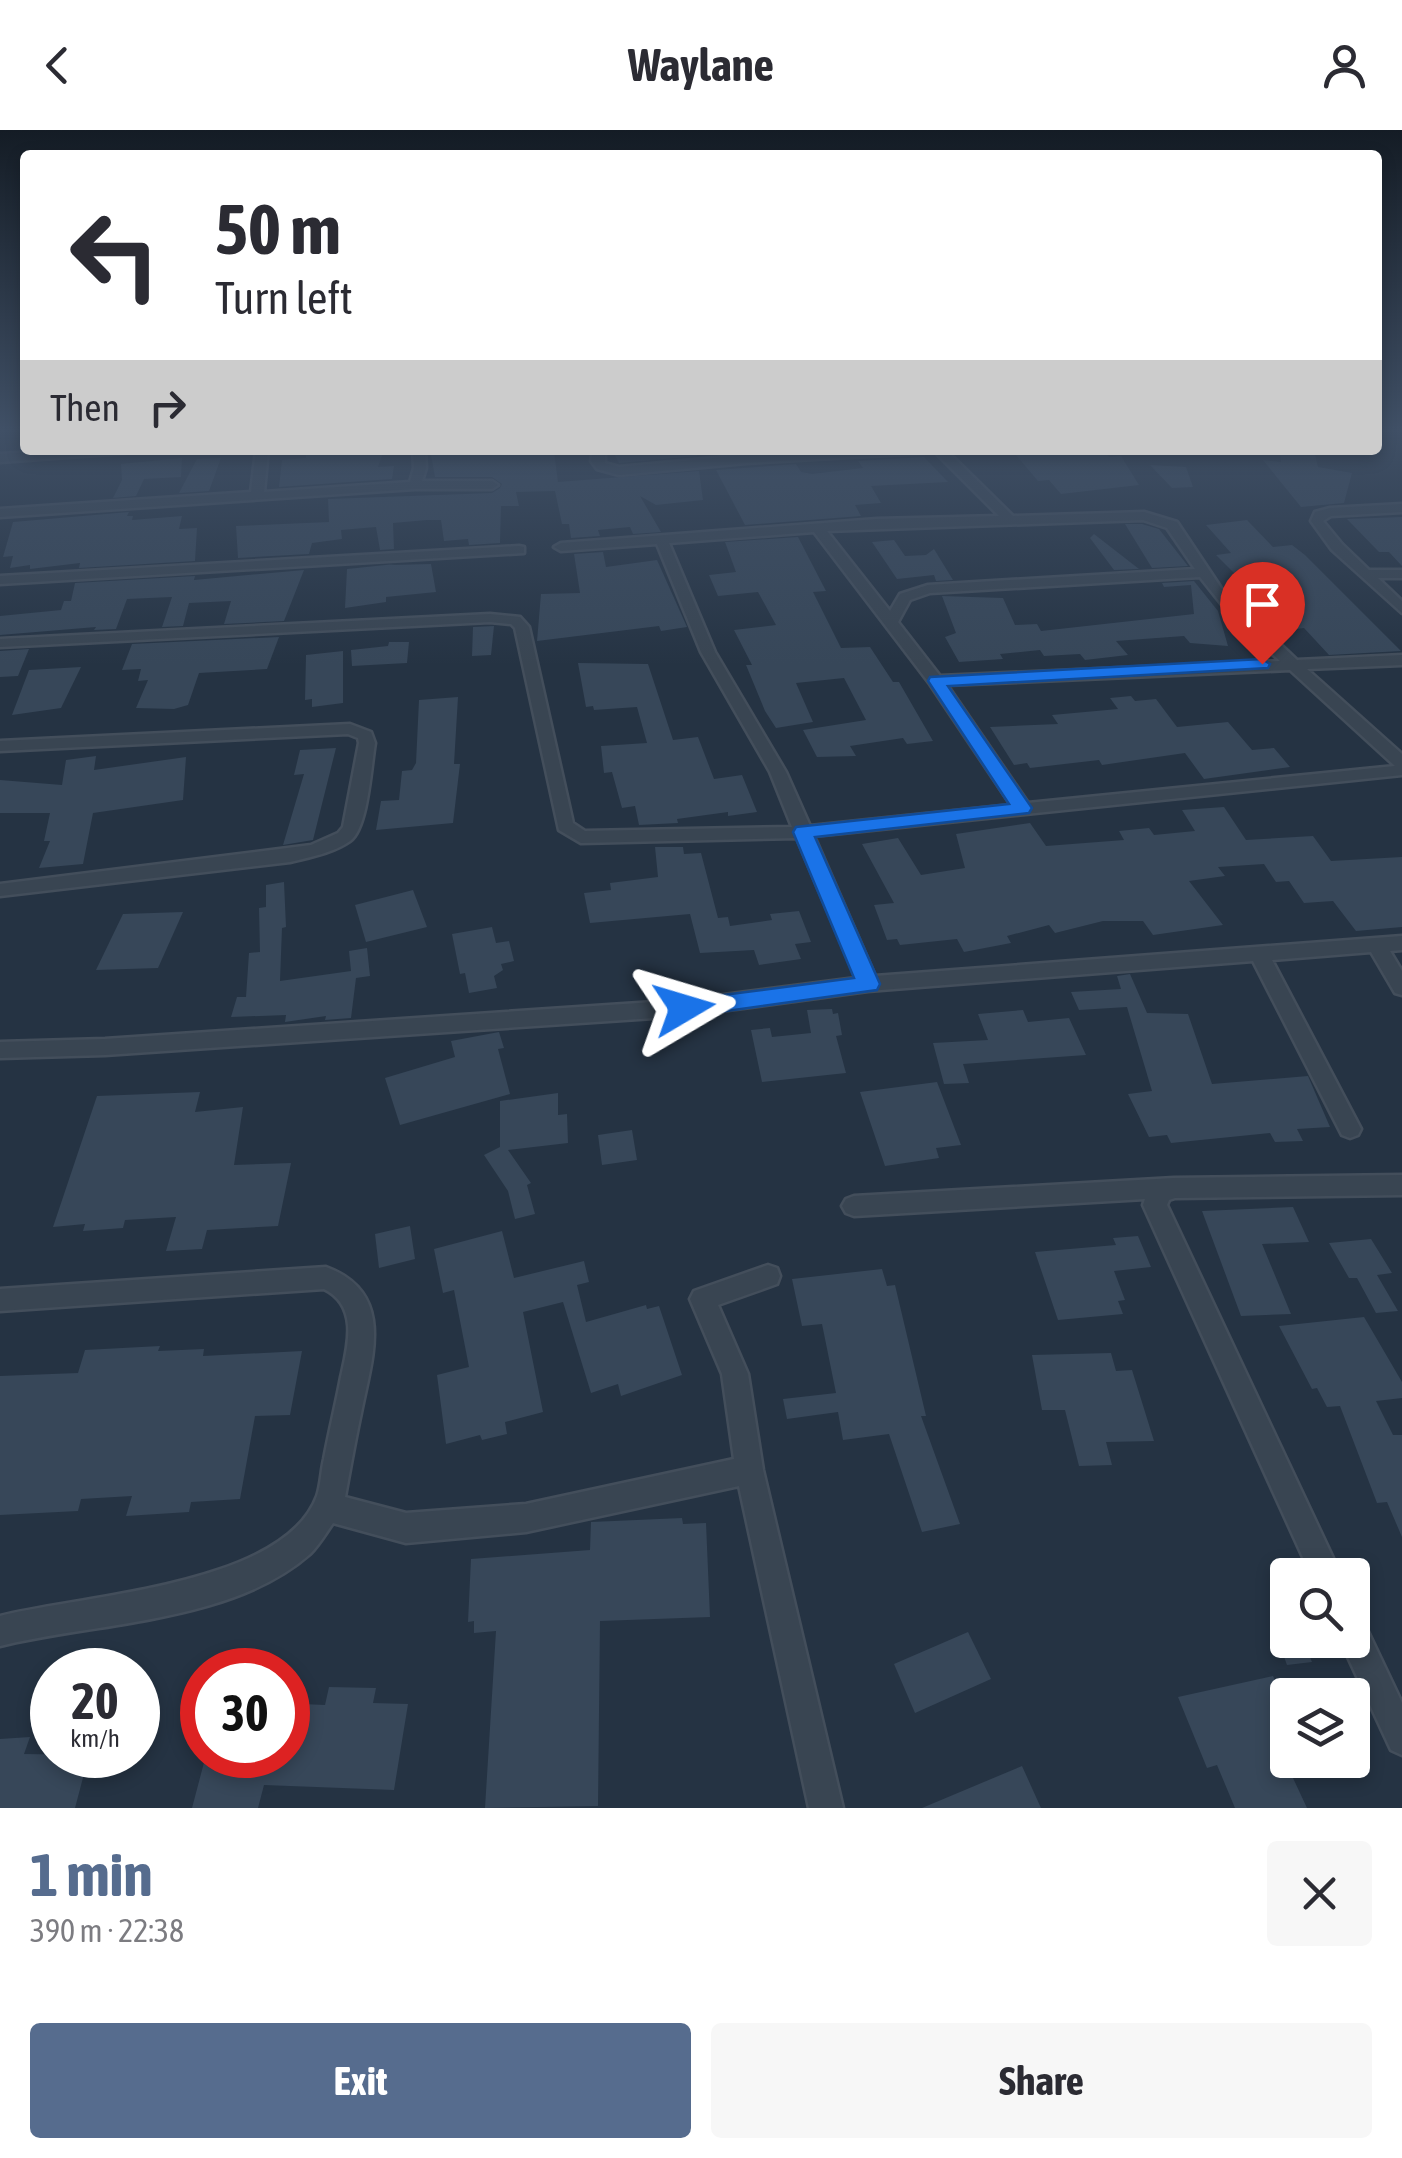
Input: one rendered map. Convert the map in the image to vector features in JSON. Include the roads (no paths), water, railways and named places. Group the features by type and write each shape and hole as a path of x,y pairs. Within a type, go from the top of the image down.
{"street":[{"path":"0,513 71,508"},
{"path":"998,508 1008,518"},
{"path":"1399,508 1319,516 1317,521 1328,537 1402,609"},
{"path":"561,546 1008,518 1144,516 1162,520 1182,538 1236,614 1402,767"},
{"path":"819,529 936,681 1022,808"},
{"path":"662,540 708,652 778,772 868,984"},
{"path":"0,580 518,550"},
{"path":"891,622 904,596 928,589 1203,572"},
{"path":"1368,574 1402,574"},
{"path":"0,643 508,619 522,627 565,826 581,837 803,832 1402,767"},
{"path":"936,681 1402,660"},
{"path":"0,746 350,730 365,734 367,743 352,828 344,837 316,850 258,861 0,890"},
{"path":"0,1050 105,1047 684,1008 868,984 1402,943"},
{"path":"1377,945 1402,988"},
{"path":"1259,954 1350,1129"},
{"path":"854,1206 1174,1188 1402,1186"},
{"path":"1174,1188 1159,1194 1155,1205 1318,1558"},
{"path":"768,1276 703,1299 735,1374 749,1470 826,1808"},
{"path":"0,1300 326,1278 344,1284 356,1298 364,1330 328,1507 295,1549 266,1569 134,1607 0,1631"},
{"path":"328,1507 406,1528 526,1518 749,1470"},
{"path":"1364,1658 1402,1739"}]}
